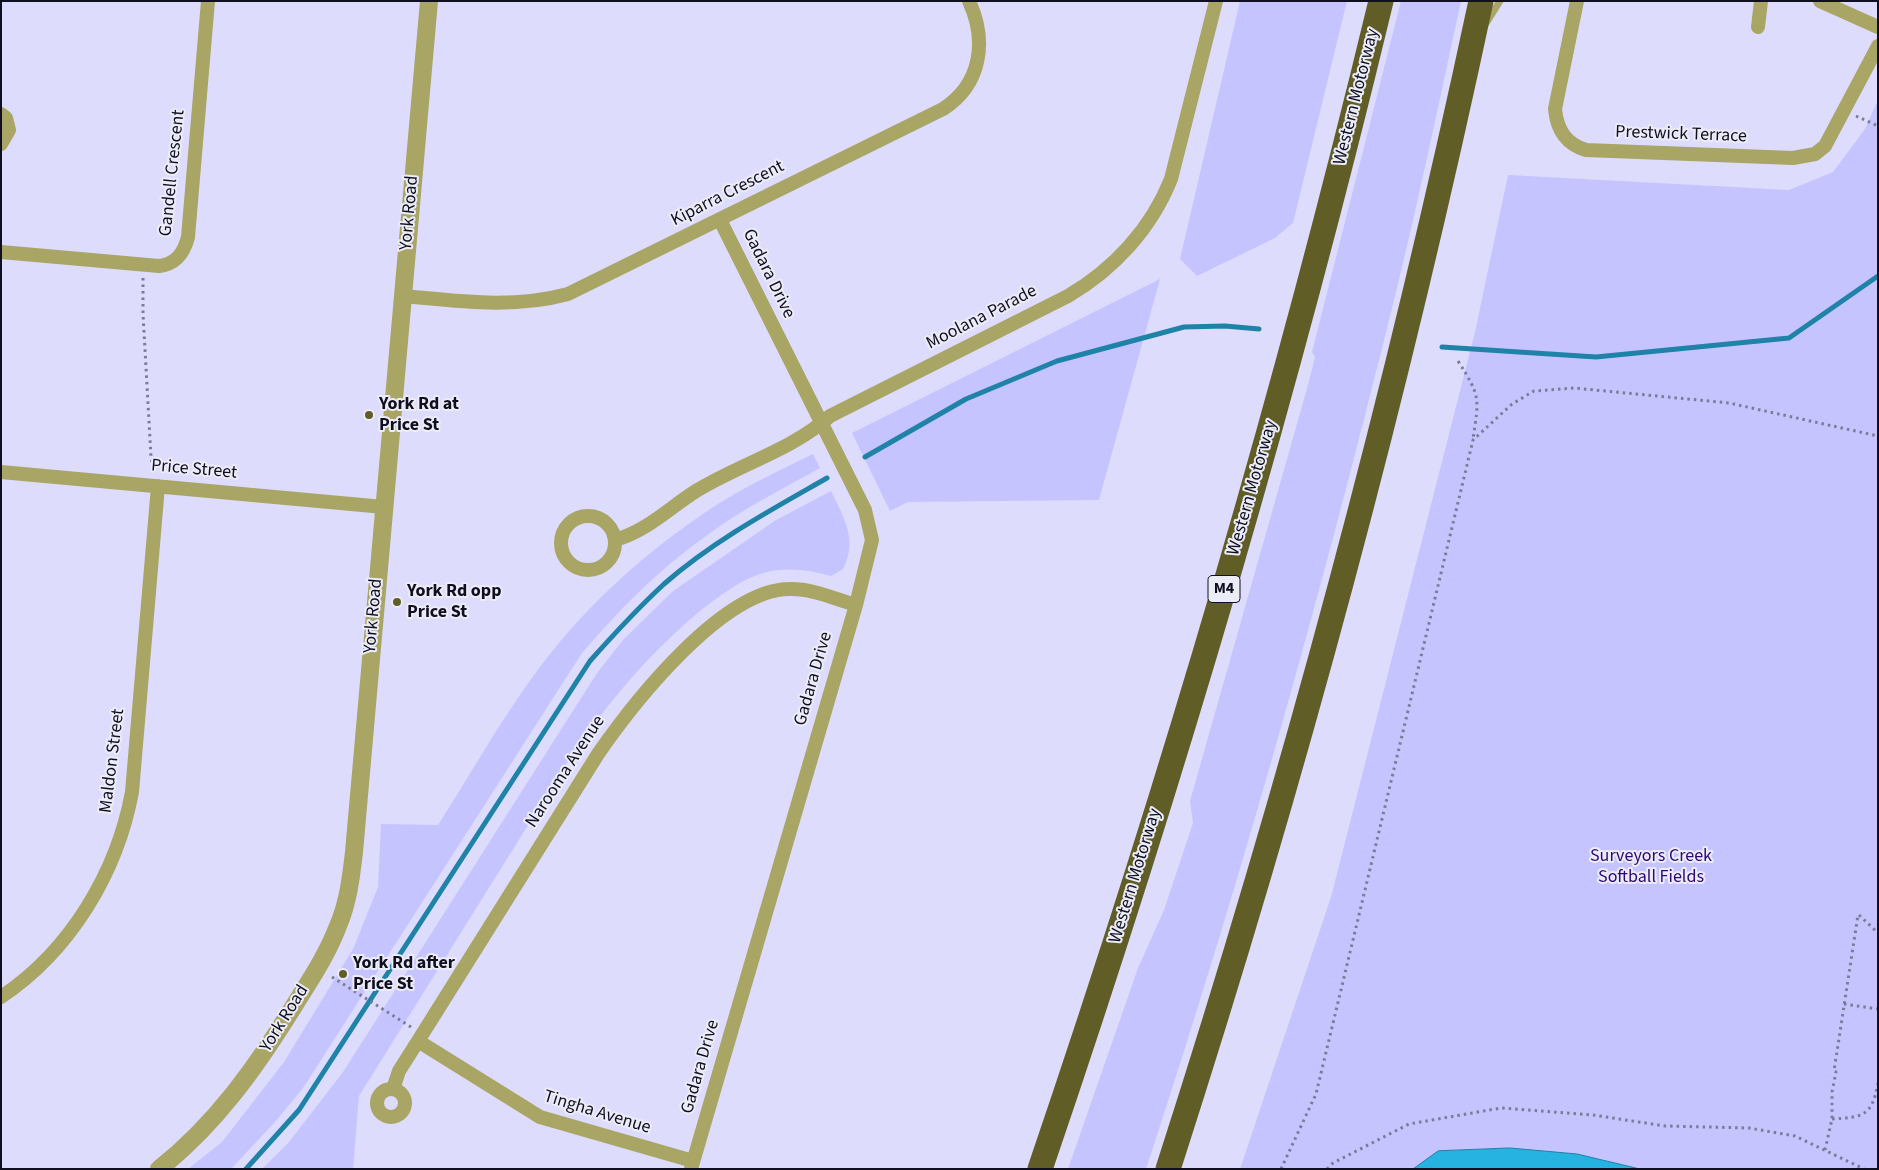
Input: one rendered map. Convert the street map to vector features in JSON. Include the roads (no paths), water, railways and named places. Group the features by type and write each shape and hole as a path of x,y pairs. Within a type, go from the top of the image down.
{"highway":[{"name":"Western Motorway","path":"1040,1169 1147,844 1243,526 1329,210 1381,1"},
{"path":"1168,1169 1266,854 1378,446 1480,1"}],"street":[{"name":"Gandell Crescent","path":"1,252 143,265 170,264 184,250 188,237 208,1"},
{"name":"York Road","path":"159,1169 212,1120 239,1088 318,967 339,925 352,872 429,1"},
{"name":"Kiparra Crescent","path":"403,296 493,304 550,299 568,294 956,101 976,71 980,47 978,26 969,1"},
{"name":"Moolana Parade","path":"615,540 641,531 698,490 813,431 830,416 1086,286 1124,252 1154,215 1171,179 1216,1"},
{"name":"Prestwick Terrace","path":"1577,1 1555,109 1561,131 1570,143 1581,149 1603,152 1793,158 1808,156 1825,146 1878,46"},
{"path":"1758,27 1762,1"},
{"path":"1820,1 1878,27"},
{"path":"1,114 6,118 9,130 1,144"},
{"name":"Gadara Drive","path":"692,1165 856,605 872,540 866,510 720,220"},
{"name":"Price Street","path":"1,472 384,507"},
{"name":"Maldon Street","path":"1,997 38,968 66,937 105,876 122,835 132,792 158,486"},
{"name":"Narooma Avenue","path":"393,1089 399,1071 603,746 634,705 674,660 726,615 753,598 772,591 799,589 856,605"},
{"name":"Tingha Avenue","path":"418,1041 540,1117 692,1165"}],"lane":[{"path":"1470,48 1500,1"}],"waterway":[{"path":"1442,347 1596,357 1789,338 1878,276"},
{"path":"865,457 966,399 1057,361 1184,327 1225,326 1259,329"},
{"path":"246,1169 299,1110 590,661 645,602 683,568 722,540 827,478"}],"place":[{"name":"York Rd at Price St","path":"369,415"},
{"name":"York Rd opp Price St","path":"397,602"},
{"name":"York Rd after Price St","path":"343,974"}],"park label":[{"name":"Surveyors Creek Softball Fields","path":"1651,868"}]}
